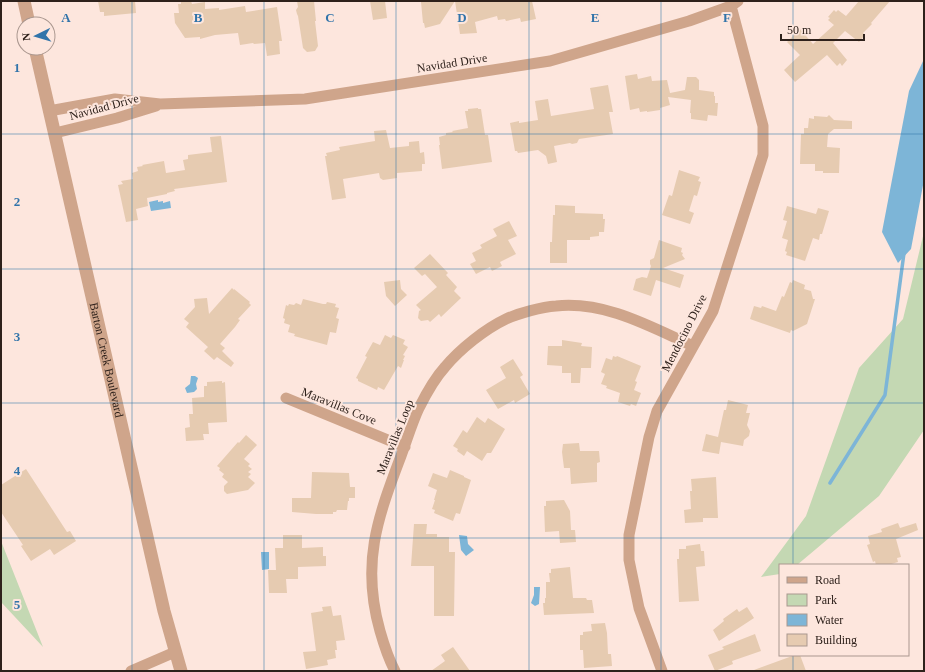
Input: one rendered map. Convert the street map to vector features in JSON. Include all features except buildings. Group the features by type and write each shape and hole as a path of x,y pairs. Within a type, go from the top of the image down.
{"street":[{"path":"24,1 27,16"},
{"name":"Navidad Drive","path":"49,111 115,100 160,104 305,99 550,61 689,21 734,3"},
{"name":"Mendocino Drive","path":"662,671 639,608 630,560 629,535 649,437 657,411 692,346 713,311 763,155 762,126 734,3"},
{"name":"Barton Creek Boulevard","path":"37,56 164,611 181,671"},
{"name":"Navidad Drive","path":"55,133 117,118 160,104"},
{"name":"Maravillas Loop","path":"395,671 389,661 373,601 371,580 375,535 380,512 419,409 444,368 464,348 507,318 555,306 577,305 606,310 640,321 692,346"},
{"name":"Maravillas Cove","path":"286,398 405,447"},
{"path":"131,671 175,652"}],"green space":[{"path":"924,232 924,430 879,496 798,564 779,564 779,574 761,577 806,516 859,368 903,319"},
{"path":"1,541 43,647 1,602"}],"water":[{"path":"924,59 924,180 911,249 898,263 882,232 909,91"},
{"path":"158,200 158,202 163,201 163,203 170,201 171,208 151,211 149,202"},
{"path":"191,376 198,378 196,384 197,389 194,392 187,393 185,388 190,384"},
{"path":"459,535 467,536 468,544 474,550 466,556 461,550"},
{"path":"261,552 269,552 269,569 262,570"},
{"path":"534,587 540,587 539,604 535,606 531,603 534,595"}],"waterway":[{"path":"830,483 885,395 904,253"}]}
